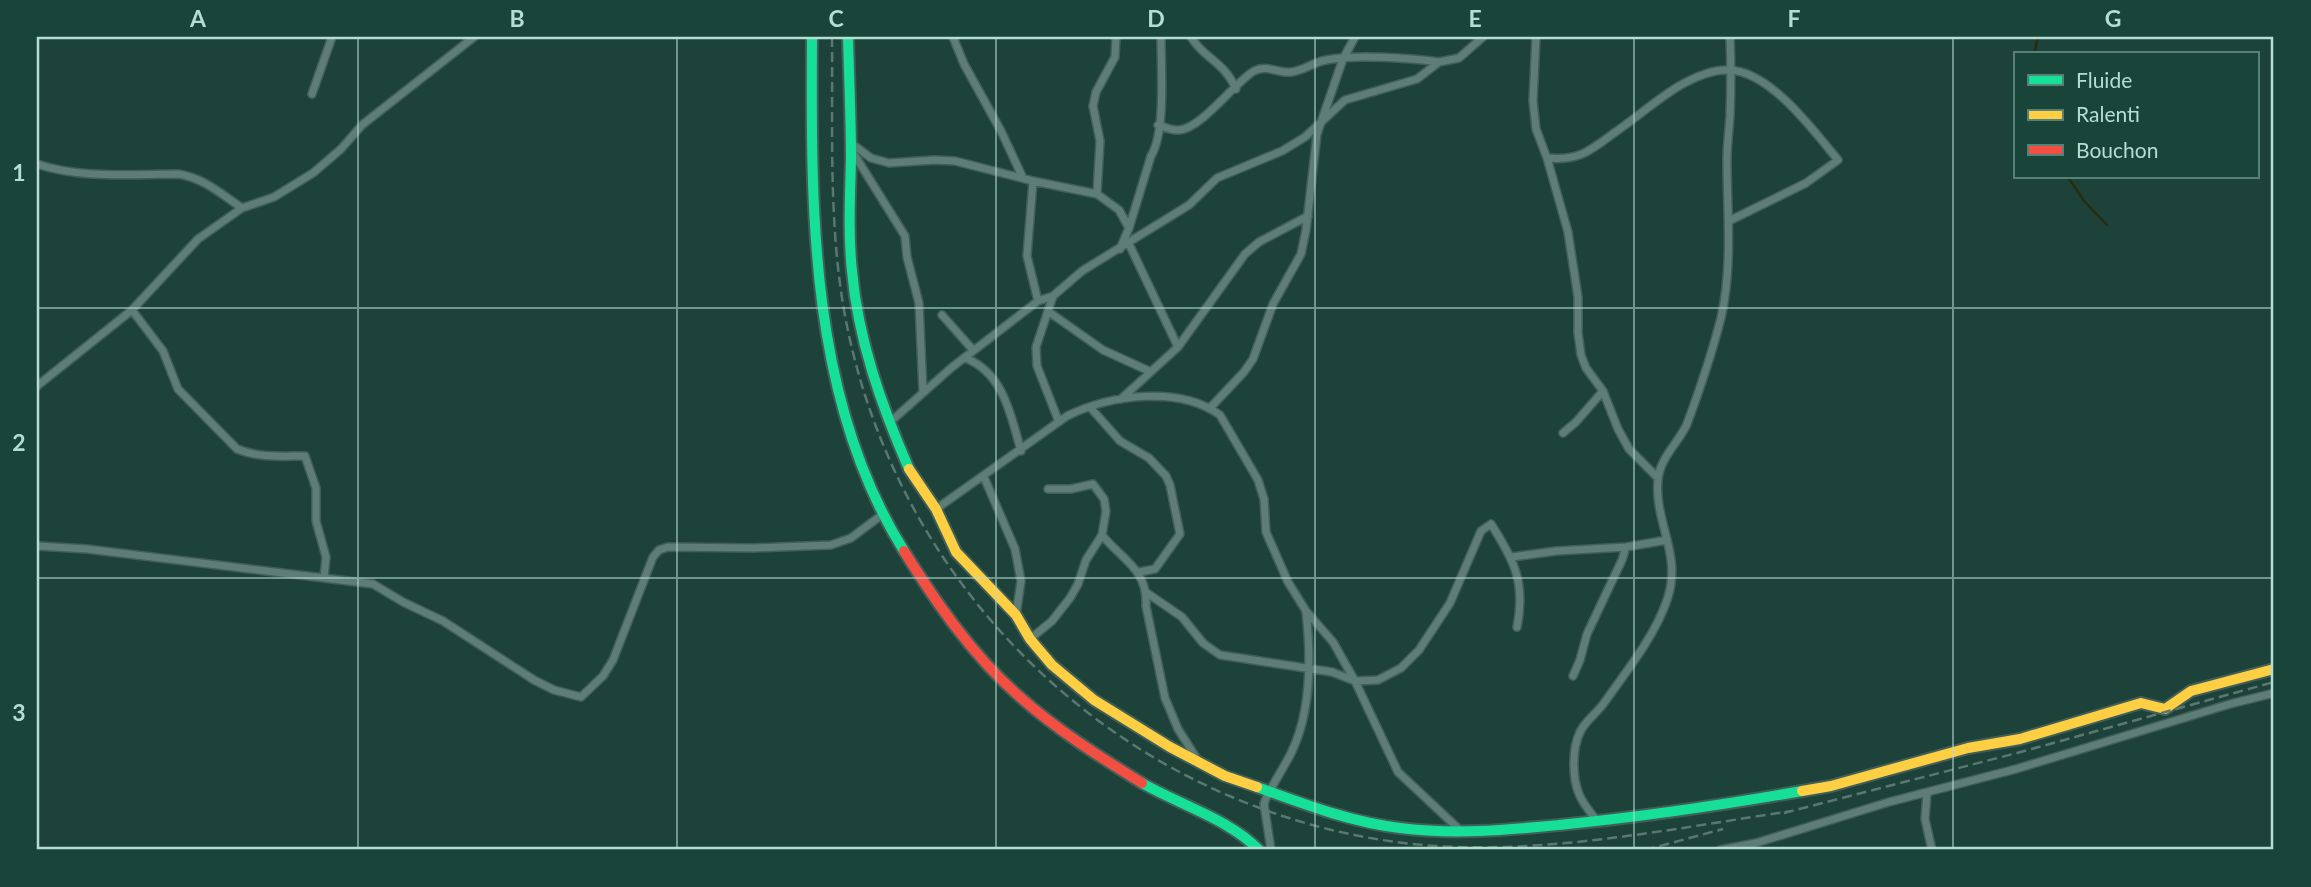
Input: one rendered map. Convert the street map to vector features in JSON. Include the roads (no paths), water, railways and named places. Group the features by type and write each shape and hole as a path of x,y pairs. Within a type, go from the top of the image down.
{"street":[{"path":"312,94 332,37"},
{"path":"37,387 132,310 198,239 242,208 274,197 313,173 341,149 362,125 474,37"},
{"path":"812,37 811,168 829,353 853,443 883,514 907,556 948,617 968,643 1032,708 1080,744 1171,800 1240,833 1259,850"},
{"path":"848,37 849,230 853,285 859,318 890,423 911,472 936,509 956,552 1016,615 1030,639 1052,665 1094,700 1170,747 1225,776 1334,815 1398,828 1462,832 1597,821 1831,786 1968,748 2020,739 2141,703 2165,709 2191,691 2274,669"},
{"path":"953,37 964,64 1022,176"},
{"path":"1097,194 1100,141 1093,106 1096,92 1115,57 1116,37"},
{"path":"1120,249 1145,173 1157,146 1163,81 1161,37"},
{"path":"1191,37 1222,65 1236,89"},
{"path":"1210,408 1253,359 1273,304 1301,254 1317,134 1343,59 1355,37"},
{"path":"1158,125 1183,130 1257,70 1272,69 1286,73 1326,60 1343,59 1380,58 1439,62 1459,58 1483,37"},
{"path":"1536,37 1533,101 1536,129 1568,232 1578,297 1581,355 1586,368 1604,391 1618,429 1629,449 1658,478"},
{"path":"1597,821 1579,796 1574,754 1580,730 1601,708 1661,618 1669,596 1673,572 1672,556 1658,478 1686,424 1715,339 1726,291 1730,37"},
{"path":"890,423 973,350 1038,301 1053,296 1082,271 1189,205 1217,178 1282,151 1305,137 1338,103 1417,79 1439,62"},
{"path":"1547,158 1564,160 1586,153 1679,86 1694,79 1731,70 1747,74 1770,88 1795,110 1838,160 1806,183 1729,221"},
{"path":"850,146 871,159 889,163 955,161 1097,194 1119,210 1129,228"},
{"path":"850,146 905,236 907,257 919,303 923,392"},
{"path":"37,164 84,174 192,176 242,208"},
{"path":"1033,181 1027,256 1038,301"},
{"path":"1121,400 1178,347 1245,254 1259,242 1308,216"},
{"path":"1129,244 1178,347"},
{"path":"1053,296 1036,347 1037,366 1059,422"},
{"path":"132,310 163,351 178,389 237,449 266,456 304,456 316,488 316,521 326,557 324,578"},
{"path":"1049,312 1103,350 1149,372"},
{"path":"942,315 973,350"},
{"path":"965,358 984,368 1003,393 1021,451"},
{"path":"1563,432 1576,422 1604,391"},
{"path":"936,509 1079,410 1151,395 1166,396 1210,408 1220,415 1258,480 1264,499 1266,532 1288,582 1306,611 1332,642 1355,681 1398,772 1462,832"},
{"path":"1090,407 1120,441 1142,453 1158,467 1170,485 1179,530 1178,539 1155,569 1139,572"},
{"path":"984,477 1015,549 1021,581 1016,615"},
{"path":"1030,639 1052,621 1070,598 1086,560 1102,535 1106,511 1104,499 1093,484 1060,490 1048,489"},
{"path":"37,546 87,549 373,584 443,621 534,680 554,690 581,697 603,676 613,660 653,557 659,550 668,547 831,545 851,538 883,514"},
{"path":"1147,593 1182,617 1203,643 1220,655 1332,672 1355,681 1378,680 1401,668 1419,650 1450,603 1481,531 1491,524 1512,557 1522,604 1517,627"},
{"path":"1102,535 1113,550 1139,572 1147,593 1146,606 1165,698 1178,729 1199,762"},
{"path":"1512,557 1556,551 1626,547 1667,540"},
{"path":"1573,676 1587,634 1626,547"},
{"path":"1271,850 1264,809 1266,797 1293,748 1307,704 1309,640 1306,611"},
{"path":"1720,850 1756,847 1927,793 2274,693"},
{"path":"1927,793 1925,819 1931,850"}],"waterway":[{"path":"2034,52 2038,37"},
{"path":"2069,178 2084,201 2107,225"}],"railway":[{"path":"832,37 836,251 846,321 874,422 918,516 974,600 1044,675 1123,738 1212,788 1309,824 1412,844 1459,847 1554,844 1650,833 1792,811"},
{"path":"1784,813 2017,753 2274,682"},
{"path":"1645,850 1723,829"}]}
